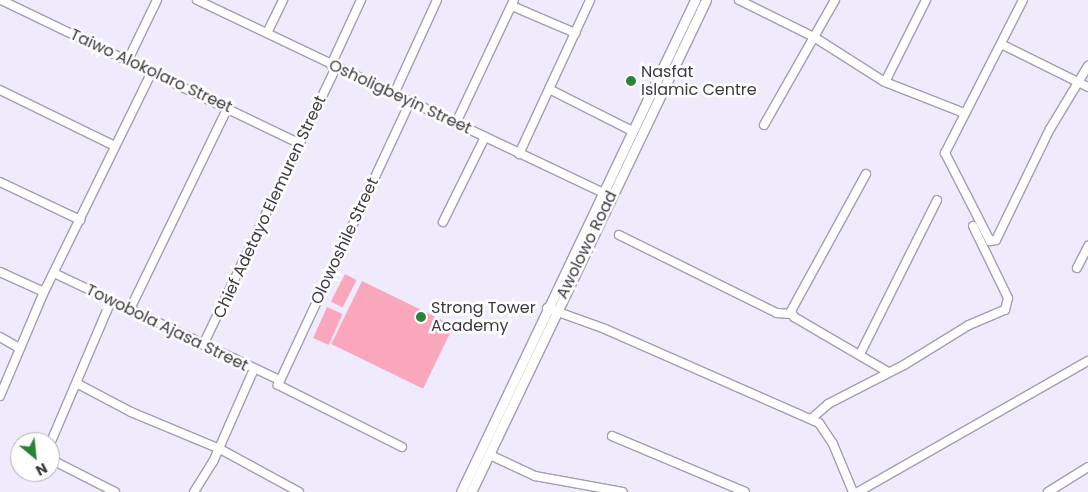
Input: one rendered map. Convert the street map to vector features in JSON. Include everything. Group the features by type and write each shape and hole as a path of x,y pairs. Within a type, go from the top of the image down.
{"main road":[{"name":"Awolowo Road","path":"607,195 632,131 695,0"},
{"name":"Awolowo Road","path":"461,492 607,195 706,0"},
{"name":"Awolowo Road","path":"471,492 490,455 551,310"}],"street":[{"name":"Taiwo Alokolaro Street","path":"1,0 228,107 300,144"},
{"path":"128,60 157,0"},
{"name":"Osholigbeyin Street","path":"200,0 333,67 607,195"},
{"path":"267,33 283,0"},
{"name":"Chief Adetayo Elemuren Street","path":"203,346 300,144 361,0"},
{"path":"394,94 437,0"},
{"path":"519,154 590,0"},
{"path":"739,0 814,37 885,82 964,113"},
{"path":"764,125 835,0"},
{"path":"885,82 926,0"},
{"path":"1023,0 947,146 946,157 987,236 996,240 1077,82 1088,66"},
{"path":"456,123 513,3 575,34"},
{"path":"1001,44 1088,87"},
{"path":"0,396 44,292 56,274 115,146 152,72"},
{"path":"549,89 632,131"},
{"path":"0,90 115,146"},
{"name":"Olowoshile Street","path":"279,380 410,102"},
{"path":"130,309 228,107"},
{"path":"442,222 485,137"},
{"path":"791,314 866,174"},
{"path":"0,182 80,220"},
{"path":"860,354 937,200"},
{"path":"811,419 828,404 1009,305 973,226"},
{"path":"619,235 777,313 791,314 888,372"},
{"path":"1077,268 1088,246"},
{"path":"0,272 44,292"},
{"name":"Towobola Ajasa Street","path":"56,274 203,346 279,380"},
{"path":"56,432 78,384 111,301"},
{"path":"551,310 605,329 811,419 826,432 853,492"},
{"path":"0,337 19,348"},
{"path":"858,492 1088,361"},
{"path":"194,492 220,449 254,369"},
{"path":"279,380 280,390 402,447"},
{"path":"78,384 131,412 220,449 299,492"},
{"path":"612,436 745,492"},
{"path":"490,455 535,476 622,492"},
{"path":"60,464 115,492"},
{"path":"1048,492 1088,467"}],"shaded area":[{"path":"345,274 357,280 343,308 331,302"},
{"path":"362,281 454,326 423,389 331,344"},
{"path":"327,307 343,314 329,345 313,338"}],"place":[{"name":"Nasfat Islamic Centre","path":"631,81"},
{"name":"Strong Tower Academy","path":"421,317"}]}
